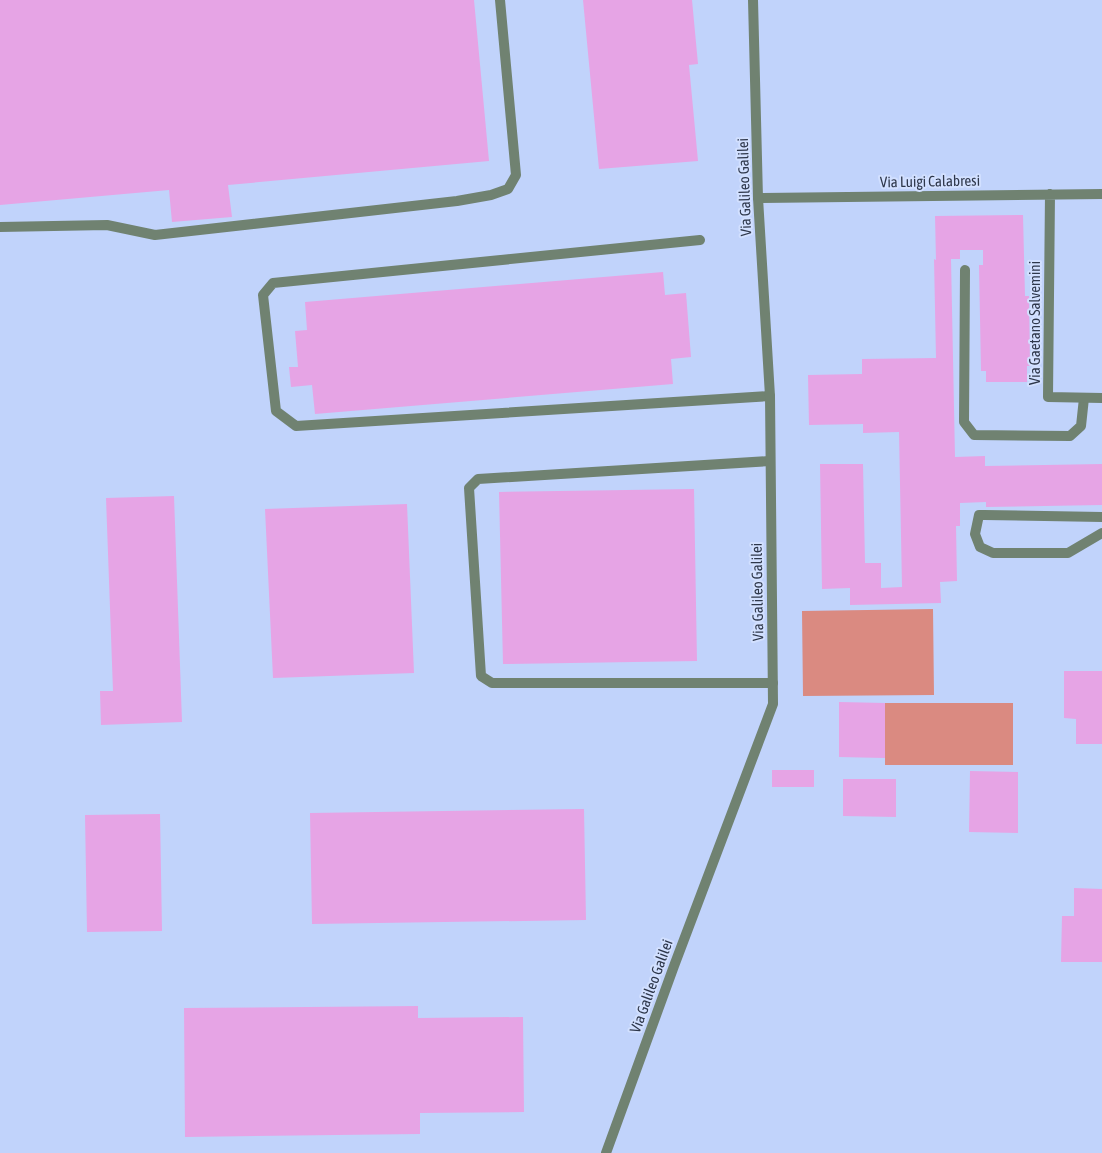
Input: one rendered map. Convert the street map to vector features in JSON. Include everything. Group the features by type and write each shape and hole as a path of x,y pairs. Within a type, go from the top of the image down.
{"street":[{"path":"0,227 107,225 155,236 491,196 508,188 516,175 500,0"},
{"name":"Via Galileo Galilei","path":"606,1153 773,704 770,396 758,198 753,0"},
{"name":"Via Gaetano Salvemini","path":"1050,194 1048,397 1102,398"},
{"name":"Via Luigi Calabresi","path":"758,198 1102,194"},
{"path":"700,240 272,283 263,294 276,411 296,426 770,396"},
{"path":"964,270 964,422 974,435 1070,436 1081,426 1084,398"},
{"path":"770,461 478,479 469,488 481,676 492,683 773,683"},
{"path":"1102,517 984,515 979,516 975,534 980,547 993,553 1068,553 1102,533"}],"shaded area":[{"path":"933,609 934,695 803,696 802,611"},
{"path":"885,703 1013,703 1013,765 885,765"}],"building":[{"path":"0,0 474,0 489,161 228,185 232,217 172,222 169,190 0,205"},
{"path":"583,0 692,0 698,64 689,65 698,161 599,169"},
{"path":"1023,215 1025,296 1029,296 1030,366 1027,366 1027,382 986,382 986,371 981,371 979,265 983,265 983,250 960,250 960,259 951,259 955,457 985,456 985,466 1102,464 1102,505 986,507 986,502 960,503 960,526 956,526 957,581 940,582 941,603 850,605 850,588 822,589 820,464 863,464 865,563 881,563 881,588 902,587 899,432 863,433 863,424 809,425 808,375 862,374 862,359 936,358 935,216"},
{"path":"663,272 665,295 686,293 691,357 671,359 673,384 315,414 312,385 291,387 289,367 298,367 295,331 307,330 305,302"},
{"path":"694,489 697,661 503,664 499,492"},
{"path":"174,496 182,722 101,725 100,691 113,691 106,498"},
{"path":"407,504 414,673 273,678 265,509"},
{"path":"1064,671 1102,671 1102,744 1076,744 1076,719 1064,718"},
{"path":"839,702 885,703 885,758 839,757"},
{"path":"772,770 814,770 814,787 772,787"},
{"path":"970,771 1018,772 1018,833 969,832"},
{"path":"843,779 896,779 896,817 843,816"},
{"path":"584,809 586,920 312,924 310,813"},
{"path":"160,814 162,931 87,932 85,815"},
{"path":"1074,888 1102,889 1102,962 1061,962 1062,916 1074,916"},
{"path":"418,1006 418,1018 523,1017 524,1112 420,1113 420,1134 185,1137 184,1008"}]}
